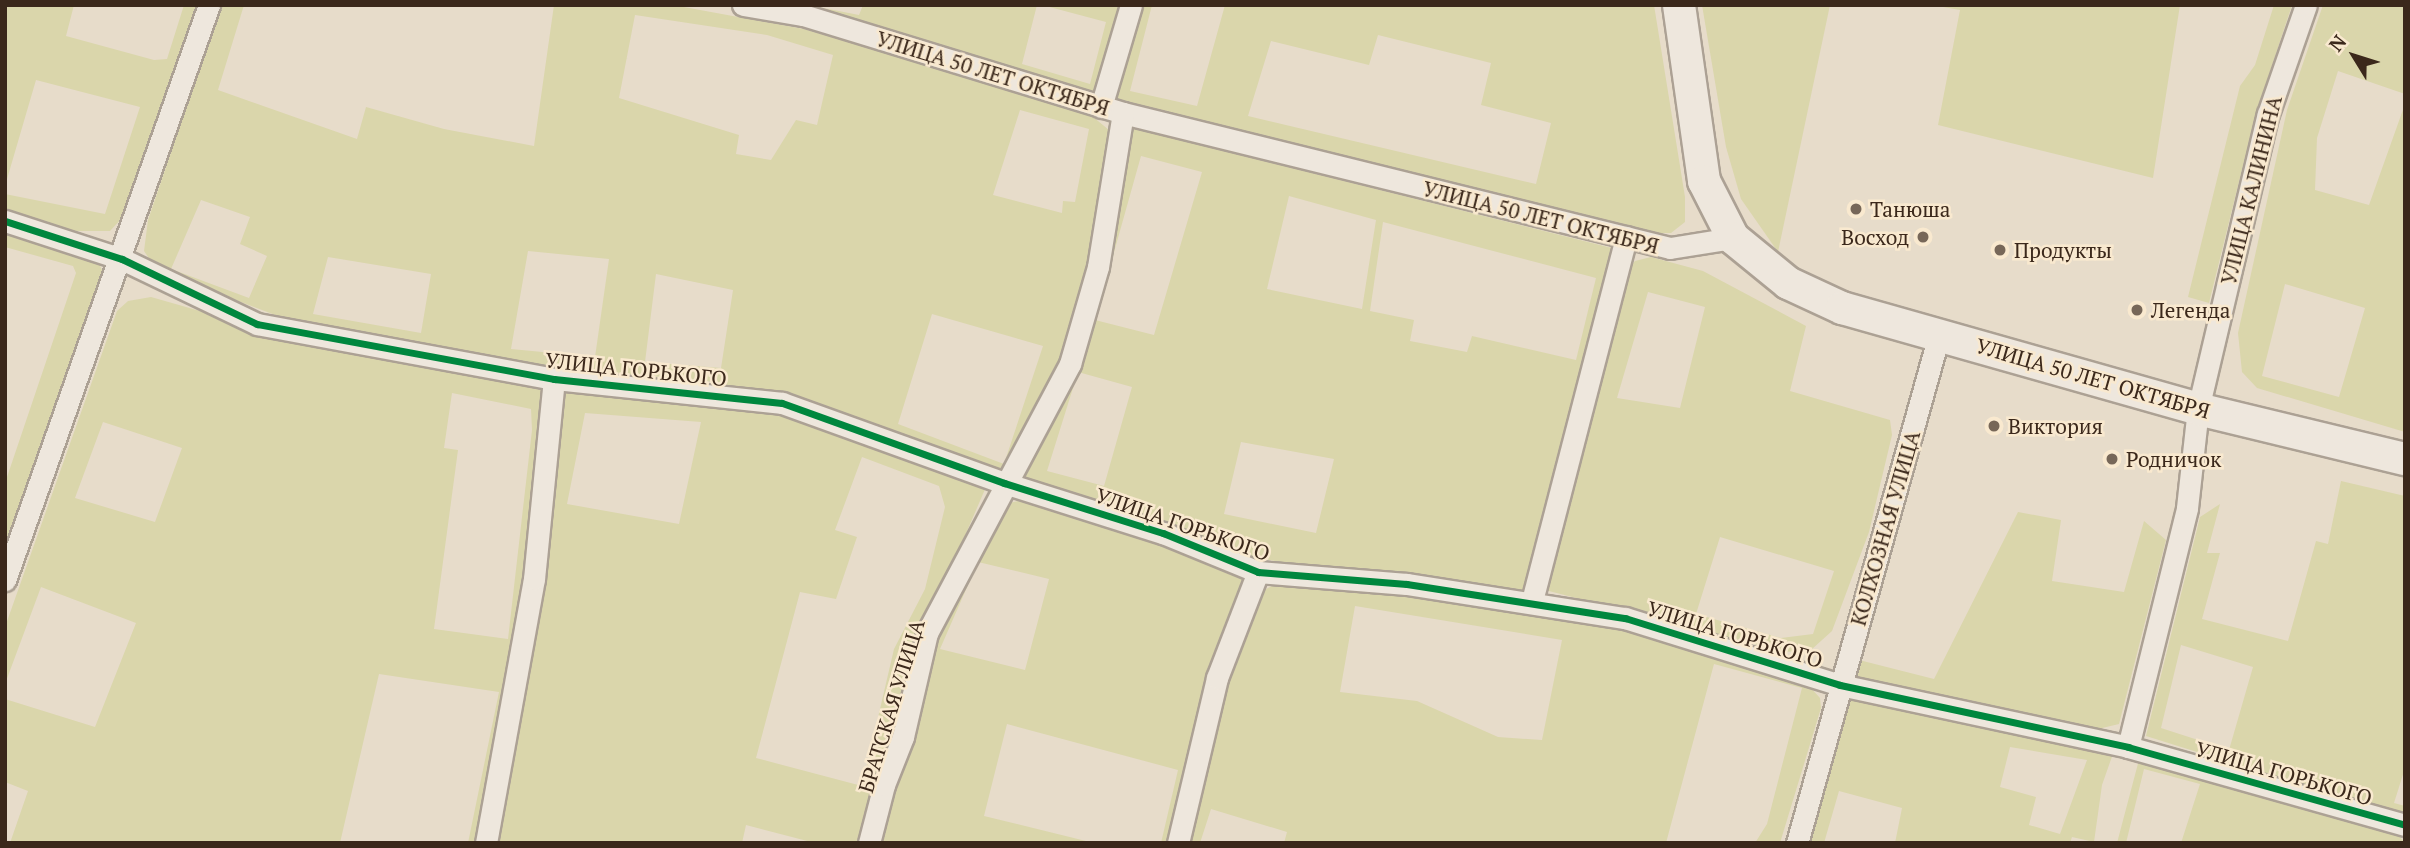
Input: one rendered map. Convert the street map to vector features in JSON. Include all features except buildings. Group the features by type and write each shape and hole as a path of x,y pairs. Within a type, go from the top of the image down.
{"main road":[{"path":"1679,5 1704,181 1733,237"},
{"name":"УЛИЦА 50 ЛЕТ ОКТЯБРЯ","path":"1733,237 1788,283 1842,308 2198,409 2405,460"}],"street":[{"path":"5,580 122,259 209,5"},
{"name":"УЛИЦА 50 ЛЕТ ОКТЯБРЯ","path":"743,5 803,15 1123,113 1670,248 1733,237"},
{"path":"1101,107 1131,5"},
{"name":"УЛИЦА КАЛИНИНА","path":"2128,747 2187,508 2198,409 2267,114 2306,5"},
{"name":"БРАТСКАЯ УЛИЦА","path":"869,843 884,785 903,737 927,633 1004,483 1031,442 1070,364 1098,267 1123,113"},
{"name":"УЛИЦА ГОРЬКОГО","path":"5,221 122,259 257,324 554,379 782,402 1004,483 1163,533 1258,572 1532,601 1696,637 1840,685 2128,747 2405,825"},
{"path":"1532,601 1626,237"},
{"name":"КОЛХОЗНАЯ УЛИЦА","path":"1797,843 1939,335"},
{"path":"486,843 534,579 554,379"},
{"path":"1178,843 1217,678 1258,572"}],"shaded area":[{"path":"5,5 74,5 66,36 154,60 167,59 184,5 199,5 123,217 110,231 71,231 5,211 5,194 105,214 140,107 36,80 5,186"},
{"path":"221,5 244,5 218,90 357,139 366,107 444,129 534,146 554,5 673,5 804,29 1087,112 1109,130 1109,164 1092,270 1063,366 1003,477 808,401 707,381 507,364 291,321 157,270 144,251 148,220","holes":["635,15 767,35 833,55 817,125 796,120 771,160 736,154 739,135 619,98","1020,110 1089,129 1075,202 1063,201 1062,213 993,195","201,200 250,217 240,244 267,256 249,298 171,269","528,251 609,259 595,357 511,349","328,257 431,274 421,333 313,314","656,274 733,290 721,368 645,362","932,314 1043,346 1004,464 898,424"]},
{"path":"808,5 859,15 863,5 1037,5 1022,64 1090,84 1106,22 1042,5 1122,5 1097,99"},
{"path":"1135,5 1152,5 1130,91 1197,106 1225,5 1654,5 1685,197 1685,222 1671,233 1652,233 1109,100","holes":["1378,35 1491,63 1481,105 1551,123 1536,184 1248,116 1271,41 1369,65"]},
{"path":"1702,5 1830,5 1778,252 1741,199 1726,147"},
{"path":"1932,5 2180,5 2153,178 1938,125 1960,10"},
{"path":"2274,5 2292,5 2255,117 2209,303 2188,297 2240,86 2255,65"},
{"path":"2323,5 2405,5 2405,94 2338,71 2317,138 2315,190 2369,205 2405,104 2405,432 2257,388 2242,372 2238,333 2287,110","holes":["2285,284 2365,308 2339,397 2262,376"]},
{"path":"1128,127 1616,249 1530,591 1311,569 1252,556 1020,481 1076,364","holes":["1141,156 1202,172 1154,335 1095,320","1289,196 1376,220 1362,309 1267,289","1383,222 1596,278 1576,360 1472,336 1467,352 1410,341 1414,320 1370,311","1078,372 1132,387 1104,486 1047,471","1241,442 1334,459 1316,533 1224,514"]},
{"path":"5,229 97,259 105,277 5,554 5,483 76,273 73,266 5,247"},
{"path":"1651,257 1703,271 1806,326 1790,391 1890,420 1892,435 1869,532 1832,631 1811,650 1785,652 1545,590 1622,276 1635,261","holes":["1648,292 1705,307 1680,408 1617,398","1720,537 1834,571 1813,634 1781,638 1696,614"]},
{"path":"151,297 273,332 544,384 527,578 480,843 468,843 499,692 379,674 340,843 10,843 28,791 5,782 5,699 95,727 136,623 41,587 5,684 5,627 117,311 128,301","holes":["452,393 531,409 532,430 508,639 434,629 458,450 444,448","103,422 182,448 155,522 75,498"]},
{"path":"559,386 774,407 986,487 908,668 900,732 864,843 815,843 746,825 742,843 491,843","holes":["585,413 701,422 679,524 567,504","862,457 939,486 945,507 925,589 894,649 862,786 756,758 800,592 836,599 857,537 835,530"]},
{"path":"2341,481 2405,496 2405,768 2394,803 2405,806 2405,817 2146,736 2200,517 2220,504 2207,553 2220,553 2202,619 2288,641 2316,541 2328,544","holes":["2181,645 2253,667 2229,750 2161,728"]},
{"path":"1018,501 1145,533 1236,570 1242,577 1242,594 1172,843 1161,843 1178,770 1007,724 984,816 1094,843 873,843 931,639 1005,504","holes":["978,562 1049,579 1025,670 940,649"]},
{"path":"2018,512 2061,520 2052,581 2124,592 2144,521 2166,540 2119,724 2098,729 2053,723 1854,684 1859,660 1934,679"},
{"path":"1278,583 1373,589 1593,621 1793,676 1810,687 1820,698 1821,708 1780,843 1755,843 1767,824 1802,688 1714,664 1666,843 1284,843 1287,832 1211,809 1200,843 1184,843 1225,675 1258,593","holes":["1355,606 1562,640 1542,740 1498,737 1417,701 1340,692"]},
{"path":"1849,697 2115,748 2102,785 2094,842 2072,837 2070,843 1895,843 1902,808 1839,791 1824,843 1810,843","holes":["2010,747 2087,760 2060,834 2029,825 2036,797 2000,787"]},
{"path":"2140,756 2395,831 2405,843 2181,843 2200,784 2144,769 2126,843 2117,843"}],"cycle path":[{"path":"5,221 122,259 257,324 554,379 782,403 1004,483 1163,533 1258,572 1407,584 1625,618 1840,685 2128,747 2405,825"}],"place":[{"name":"Танюша","path":"1856,209"},
{"name":"Восход","path":"1923,237"},
{"name":"Продукты","path":"2000,250"},
{"name":"Легенда","path":"2137,310"},
{"name":"Виктория","path":"1994,426"},
{"name":"Родничок","path":"2112,459"}]}
